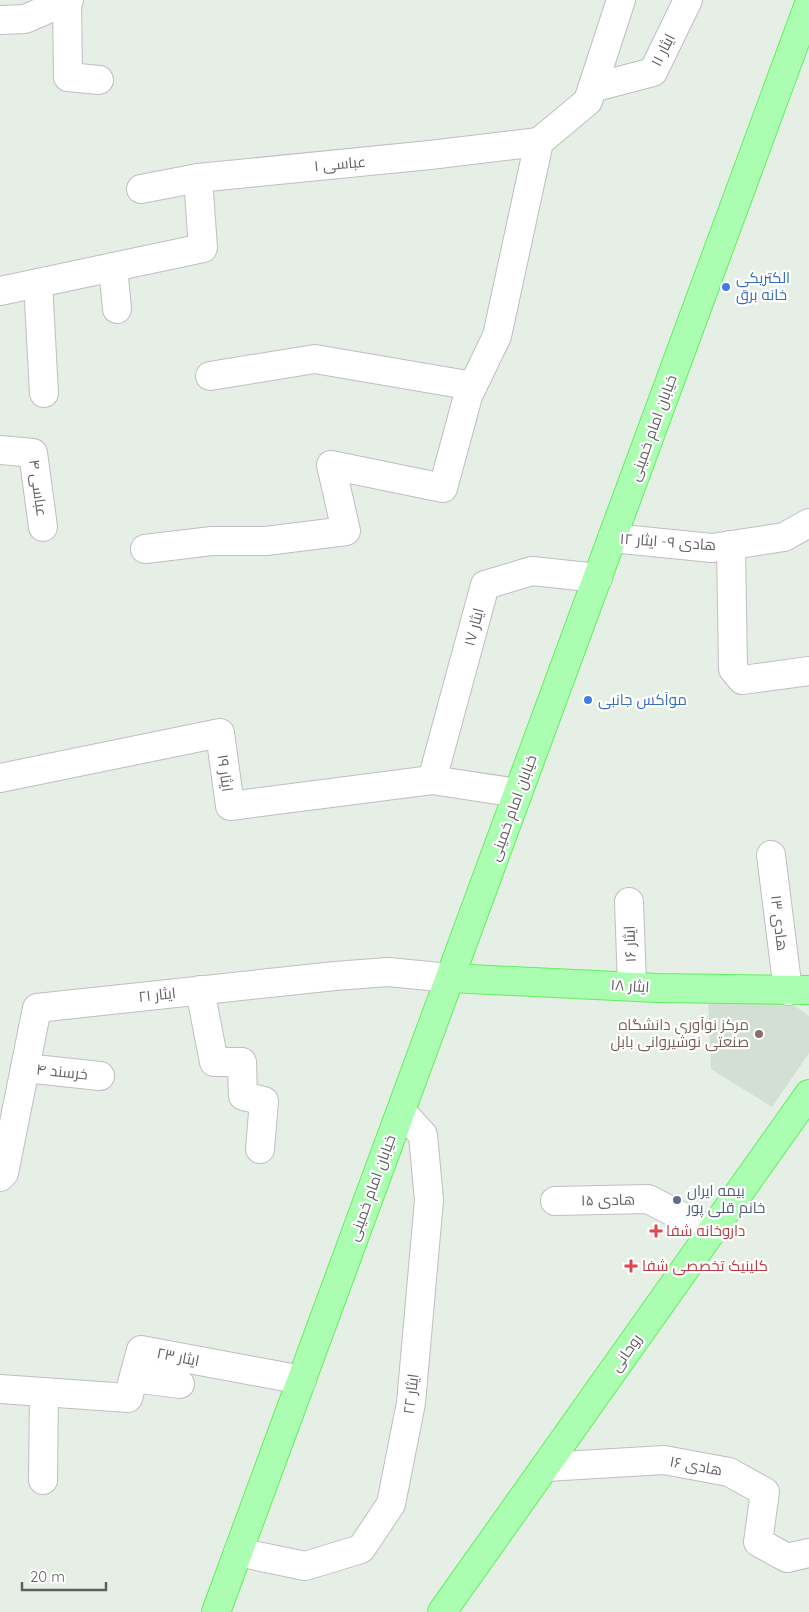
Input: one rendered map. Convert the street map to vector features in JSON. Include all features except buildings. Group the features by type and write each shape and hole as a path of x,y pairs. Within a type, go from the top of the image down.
{"main road":[{"name":"خیابان امام خمینی","path":"216,1612 809,4"},
{"name":"ایثار ۱۸","path":"450,978 798,991"},
{"path":"798,991 809,1007"},
{"name":"روحانی","path":"442,1612 809,1094"}],"street":[{"path":"0,20 25,19 68,0 68,77 99,80"},
{"path":"145,549 212,541 266,540 346,531 331,465 443,488 473,386 497,336 539,142 588,101 621,0"},
{"name":"ایثار ۱۱","path":"592,88 653,72 688,0"},
{"name":"عباسی ۱","path":"141,189 198,178 430,156 539,142"},
{"path":"0,292 203,248 198,178"},
{"path":"113,267 117,309"},
{"path":"38,283 44,393"},
{"path":"210,376 315,359 473,386"},
{"name":"عباسی ۴","path":"0,450 33,453 43,527"},
{"name":"هادی ۹- ایثار ۱۲","path":"612,538 712,548 784,537 809,523"},
{"path":"732,545 733,669 742,680 809,672"},
{"name":"ایثار ۱۷","path":"432,780 485,585 532,571 598,578"},
{"name":"ایثار ١٩","path":"0,778 220,733 230,806 432,780 518,793"},
{"name":"هادی ۱۳","path":"771,855 798,991"},
{"name":"ایثار ۱۶","path":"629,902 632,985"},
{"name":"ایثار ۲۱","path":"0,1176 4,1173 8,1107 25,1068 37,1008 388,972 450,978"},
{"path":"200,990 214,1062 242,1062 243,1096 264,1100 260,1149"},
{"name":"خرسند ۴","path":"25,1068 100,1076"},
{"name":"ایثار ۲۲","path":"238,1552 305,1566 361,1549 390,1504 411,1403 429,1200 423,1134 401,1111"},
{"name":"هادی ۱۵","path":"555,1201 648,1199 712,1232"},
{"name":"ایثار ۲۳","path":"0,1389 128,1398 141,1350 302,1380"},
{"path":"134,1378 180,1384"},
{"path":"43,1480 44,1392"},
{"name":"هادی ۱۶","path":"546,1467 664,1460 729,1472 765,1492 758,1542 787,1558 809,1553"}],"shaded area":[{"name":"مرکز نوآوری دانشگاه صنعتی نوشیروانی بابل","path":"708,997 787,1000 809,1016 809,1053 772,1107 711,1069"}],"place":[{"name":"الکتریکی خانه برق","path":"726,287"},
{"name":"مواَکس جانبی","path":"588,700"},
{"name":"مرکز نوآوری دانشگاه صنعتی نوشیروانی بابل","path":"759,1034"},
{"name":"بیمه ایران خانم قلی پور","path":"677,1200"},
{"name":"داروخانه شفا","path":"656,1231"},
{"name":"کلینیک تخصصی شفا","path":"631,1266"}]}
